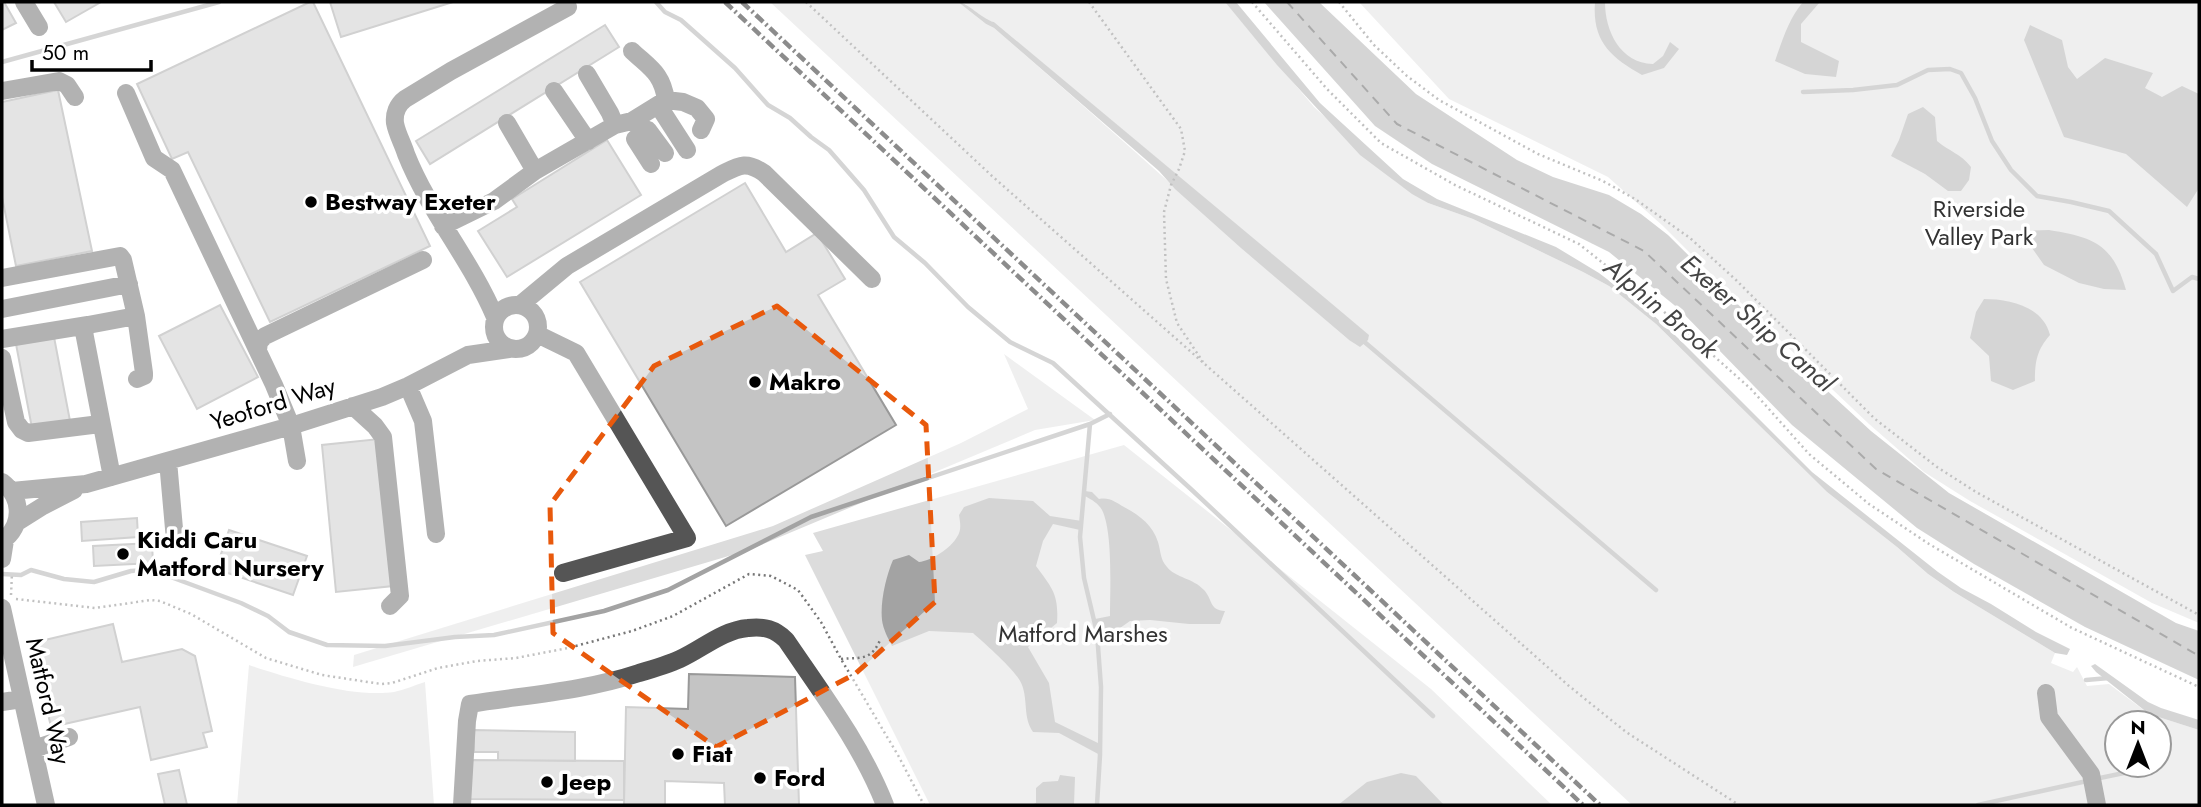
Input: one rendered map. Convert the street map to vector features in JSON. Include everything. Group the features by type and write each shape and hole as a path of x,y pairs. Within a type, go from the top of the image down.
{"street":[{"path":"23,2 39,27"},
{"path":"509,349 497,340 484,292 412,169 395,120 399,104 451,71 568,7"},
{"path":"632,51 659,77 664,86 662,102 687,150"},
{"path":"587,74 610,113 629,127 635,139 658,158"},
{"path":"2,91 59,81 67,85 75,97"},
{"path":"554,91 588,141"},
{"path":"126,93 154,158 172,170 258,350 291,426 296,461"},
{"path":"443,226 494,201 535,171 588,141 629,127 662,102 682,102 697,108 706,119 701,130"},
{"path":"507,123 535,171"},
{"path":"468,355 504,308 515,305 548,284 558,272 738,166 752,165 764,173 872,279"},
{"path":"2,278 120,256 136,316 144,373 144,376 137,379"},
{"path":"258,350 259,342 265,337 423,260"},
{"path":"2,309 129,284"},
{"path":"468,355 523,348 534,341 548,284"},
{"path":"484,292 496,301 526,307 536,326 576,353 687,538 563,573"},
{"path":"2,339 136,316"},
{"path":"88,325 84,332 112,477"},
{"name":"Yeoford Way","path":"3,540 16,523 86,484 353,407 408,386 468,355"},
{"path":"2,358 16,422 22,430 29,433 100,424"},
{"path":"408,386 423,421 436,534"},
{"path":"353,407 375,426 383,437 400,596 390,606"},
{"path":"167,461 176,540"},
{"name":"Yeoford Way","path":"16,523 18,510 7,487 86,484"},
{"path":"2,559 3,540"},
{"name":"Matford Way","path":"7,603 22,699 46,805"},
{"path":"462,805 470,704 566,691 634,675 682,659 714,640 745,628 760,627 776,630 786,640 875,779 885,805"},
{"path":"2046,693 2049,717 2095,789"},
{"path":"2,702 22,699"},
{"path":"34,749 69,737"}],"path":[{"path":"806,2 992,176 1569,686 1626,732 1739,805"},
{"path":"1089,2 1181,129 1185,151 1180,169 1171,185 1164,212 1166,279 1177,323 1207,368"},
{"path":"1252,2 1327,89 1381,143 1455,185 1579,244 1662,310 1751,389 1809,454 1869,504 1929,544 2072,628 2199,687"},
{"path":"1339,2 1374,45 1439,100 1538,154 1603,181 1635,199 1690,238 1736,280 1875,419 1937,467 1976,492 2199,615"},
{"path":"7,603 95,608 160,601 191,614 266,658 322,675 381,684 392,683 439,667 542,653 632,631 673,616 749,574 762,575 780,579 798,590 821,622 924,805"},
{"path":"841,659 866,657 874,653 881,638"}],"highlighted area":[{"path":"777,306 926,425 935,602 855,674 716,747 553,633 550,505 654,366"}],"green space":[{"path":"770,2 958,2 994,28 1349,340 1366,333 994,22 984,19 963,2 1225,2 1314,107 1396,182 1428,203 1473,219 1609,286 1656,324 1827,492 1928,574 2055,653 2051,663 2073,672 2077,667 2087,686 2109,684 2142,709 2103,709 2103,779 2173,779 2173,722 2199,730 2199,805 1632,805"},
{"name":"Riverside Valley Park","path":"1359,2 2199,2 2199,623 2152,603 1970,501 1924,472 1869,424 1663,226 1608,177 1449,99"},
{"path":"1004,354 1095,420 1035,430 749,550 353,667 354,655 773,526 961,443 1028,409"},
{"name":"Matford Marshes","path":"1124,445 1431,689 1552,805 930,805 805,555 823,551 813,533"},
{"path":"249,665 301,681 360,692 394,692 425,682 434,805 237,805"}],"shaded area":[{"path":"958,2 994,22 1369,335 1368,340 1360,347 1349,340 1241,248 1175,189 1159,171 994,28"},
{"path":"1225,2 1236,2 1320,103 1403,179 1437,199 1556,247 1599,273 1649,311 1678,338 1812,472 1938,572 2036,632 2070,649 2067,655 2055,653 1928,574 1827,492 1656,324 1609,286 1473,219 1428,203 1360,155 1277,65"},
{"name":"Exeter Ship Canal","path":"1264,2 1319,2 1416,94 1517,160 1553,177 1609,195 1641,214 1668,235 1795,361 1871,431 1949,493 2176,623 2199,631 2199,680 2085,627 1917,528 1792,425 1679,309 1609,252 1432,164 1375,126"},
{"path":"1595,2 1605,2 1611,34 1623,52 1632,58 1653,64 1663,56 1670,42 1679,49 1664,68 1642,75 1605,46 1597,27"},
{"path":"1803,2 1820,2 1801,24 1801,42 1839,61 1836,77 1805,74 1775,61 1790,22"},
{"path":"2030,25 2062,40 2068,67 2077,79 2105,58 2153,73 2145,88 2162,97 2182,86 2199,94 2199,188 2187,207 2126,154 2064,137 2024,40"},
{"path":"1923,107 1935,117 1937,141 1971,167 1969,180 1961,191 1948,191 1925,174 1891,156 1908,114"},
{"path":"2049,230 2078,236 2099,245 2115,262 2126,290 2104,289 2079,283 2044,265 2020,231"},
{"path":"1984,299 2024,306 2040,317 2046,325 2050,335 2038,356 2035,381 2013,390 1991,381 1989,356 1970,338 1976,312"},
{"path":"1085,491 1092,492 1099,499 1115,502 1145,521 1156,536 1167,567 1200,586 1216,609 1225,611 1220,624 1130,621 1113,633 1097,633 1095,619 1110,616 1108,532 1102,510 1085,496"},
{"path":"989,498 1033,501 1050,516 1082,521 1080,530 1053,524 1043,541 1036,566 1053,592 1057,605 1057,623 1028,647 1049,683 1055,722 1100,744 1100,755 1059,733 1033,732 1019,679 973,633 929,631 892,646 886,633 882,620 882,605 893,560 909,555 919,562 940,553 959,534 959,515 964,507"},
{"path":"2095,664 2148,702 2164,709 2143,709 2091,666"},
{"path":"2173,712 2199,720 2199,730 2173,722"},
{"path":"1401,773 1416,776 1444,805 1338,805 1367,782"},
{"path":"1060,775 1075,777 1074,805 1031,805 1036,803 1036,788 1043,782 1058,781"}],"building":[{"path":"2,2 16,23 2,30"},
{"path":"54,2 101,2 66,22"},
{"name":"Bestway Exeter","path":"313,2 430,246 270,322 188,152 172,159 137,84"},
{"path":"330,2 453,2 341,37"},
{"path":"605,25 619,47 430,164 416,141"},
{"path":"58,90 92,251 16,266 2,197 2,102"},
{"path":"607,140 641,195 507,277 478,231 517,207 512,199"},
{"name":"Makro","path":"745,183 786,252 817,233 845,279 818,295 896,425 726,526 580,282"},
{"path":"220,305 258,377 197,409 159,336"},
{"path":"54,337 70,421 32,428 16,344"},
{"path":"379,439 393,586 336,592 322,445"},
{"name":"Kiddi Caru Matford Nursery","path":"137,518 138,537 82,541 81,522"},
{"path":"229,530 307,556 293,595 216,569"},
{"name":"Kiddi Caru Matford Nursery","path":"152,543 153,563 94,566 93,546"},
{"path":"113,624 122,662 182,649 195,656 212,731 203,733 207,747 151,760 140,707 51,727 32,643"},
{"path":"689,674 795,677 799,805 725,805 724,783 665,781 665,805 624,805 626,707 688,709"},
{"path":"474,730 575,732 575,761 498,760 498,752 474,752"},
{"path":"470,760 624,761 624,800 469,799"},
{"path":"179,770 187,805 165,805 158,774"}],"waterway":[{"path":"2,62 219,2"},
{"path":"656,2 665,12 681,20 735,68 768,105 790,118 829,150 864,190 894,237 925,263 968,307 1010,342 1053,363 1433,716"},
{"path":"1803,92 1897,85 1928,70 1950,69 1961,73 1975,98 1992,141 2011,170 2037,196 2109,211 2156,254 2173,291 2192,277 2199,279"},
{"path":"1361,339 1656,590"},
{"path":"1097,805 1101,687 1097,633 1084,578 1080,537 1090,424 1110,414"},
{"path":"2,574 21,575 31,570 64,579 94,582 131,571 146,570 241,603 268,616 289,632 327,645 385,646 494,635 604,611 668,590 811,517 1090,424"},
{"path":"2086,680 2109,678"},
{"path":"2095,779 2103,777"},
{"path":"1978,805 2087,781"}],"ferry route":[{"path":"1287,2 1397,124 1644,251 1876,469 2199,656"}],"railway":[{"path":"725,2 1583,805"},
{"path":"742,2 1600,805"}],"place":[{"name":"Bestway Exeter","path":"311,202"},
{"name":"Makro","path":"755,382"},
{"name":"Kiddi Caru Matford Nursery","path":"123,554"},
{"name":"Fiat","path":"678,754"},
{"name":"Ford","path":"760,778"},
{"name":"Jeep","path":"547,782"}],"water label":[{"name":"Alphin Brook","path":"1661,308"}]}
